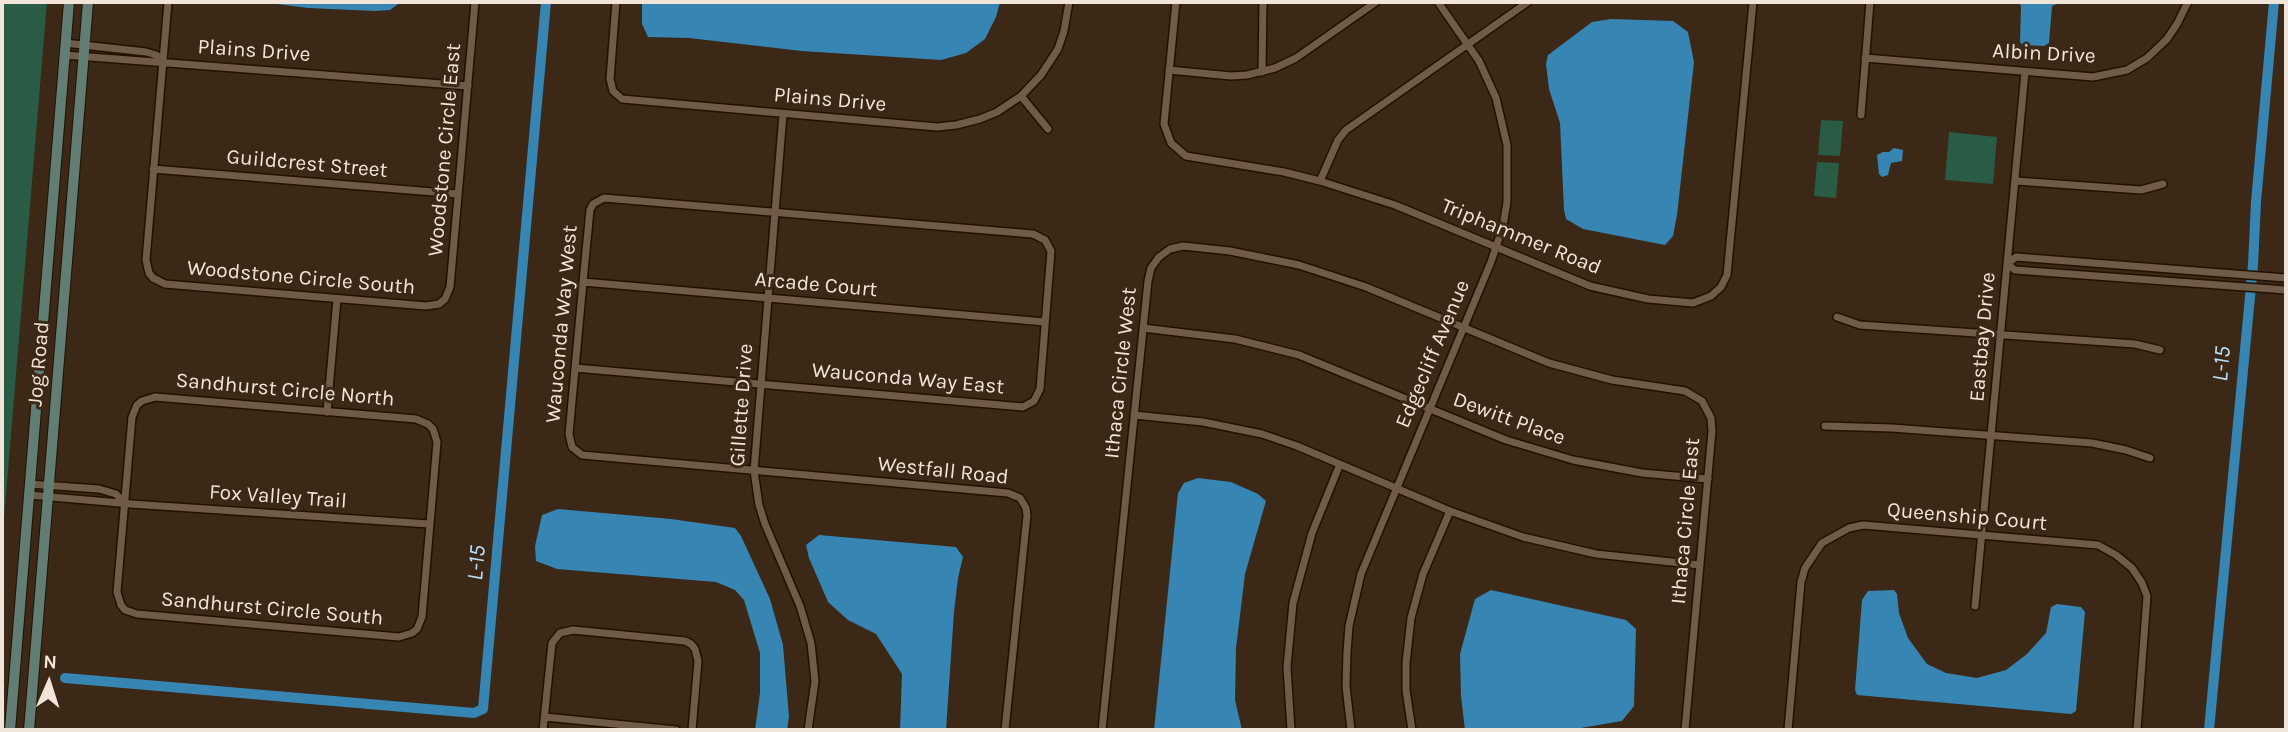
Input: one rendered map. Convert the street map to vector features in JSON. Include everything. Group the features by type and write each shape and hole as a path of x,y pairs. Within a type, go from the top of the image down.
{"main road":[{"name":"Jog Road","path":"10,730 69,2"},
{"name":"Jog Road","path":"29,730 88,2"}],"street":[{"path":"153,169 168,2"},
{"name":"Woodstone Circle East","path":"445,299 450,287 475,2"},
{"name":"Plains Drive","path":"616,2 610,79 613,91 622,99 925,126 956,125 997,112 1021,96 1041,75 1058,48 1069,2"},
{"name":"Triphammer Road","path":"1176,2 1164,124 1171,143 1180,153 1192,159 1246,166 1320,181 1395,205 1563,276 1619,293 1693,303 1706,300 1716,292 1724,281 1728,268 1753,2"},
{"path":"1262,72 1263,2"},
{"path":"1169,70 1231,76 1262,72 1296,58 1376,2"},
{"name":"Edgecliff Avenue","path":"1351,730 1346,686 1347,652 1354,600 1369,549 1496,248 1507,202 1507,145 1496,98 1479,61 1438,2"},
{"path":"1320,181 1338,141 1346,130 1528,2"},
{"path":"1860,115 1871,2"},
{"name":"Albin Drive","path":"1865,58 2092,77 2127,70 2147,58 2178,24 2188,2"},
{"name":"Plains Drive","path":"65,43 146,52 163,61"},
{"name":"Plains Drive","path":"64,54 468,86"},
{"name":"Eastbay Drive","path":"1975,606 2025,72"},
{"path":"1021,96 1048,129"},
{"name":"Gillette Drive","path":"783,114 754,471 758,505 800,606 811,643 815,689 808,730"},
{"name":"Guildcrest Street","path":"153,169 458,194"},
{"name":"Woodstone Circle South","path":"153,169 146,260 149,273 165,284 426,306 445,299"},
{"path":"2016,181 2141,190 2163,184"},
{"name":"Wauconda Way West","path":"754,471 582,455 572,447 569,434 590,210 593,204 604,198 775,212"},
{"name":"Wauconda Way East","path":"575,368 1023,407 1029,405 1038,395 1051,251 1045,240 1039,236 775,212"},
{"name":"Ithaca Circle West","path":"1102,730 1148,281 1152,268 1164,253 1183,246 1230,251 1299,265 1366,287 1463,328"},
{"path":"2286,278 2016,257 2007,264 2015,270 2286,290"},
{"name":"Arcade Court","path":"583,282 1045,323"},
{"path":"327,412 337,299"},
{"path":"1836,317 1860,325 2135,344 2160,350"},
{"name":"Dewitt Place","path":"1143,328 1267,346 1329,366 1506,440 1573,460 1642,473 1708,479"},
{"name":"Ithaca Circle East","path":"1463,328 1580,373 1685,391 1697,396 1709,412 1713,425 1685,730"},
{"name":"Sandhurst Circle North","path":"125,504 132,417 137,405 148,398 416,419 428,424 433,429 437,442 429,524"},
{"path":"1134,415 1233,427 1297,446 1450,511 1559,546 1633,559 1700,565"},
{"path":"1825,426 1892,428 2092,443 2150,458"},
{"path":"1291,730 1287,667 1293,603 1312,533 1340,464"},
{"name":"Westfall Road","path":"754,471 1008,493 1024,502 1027,515 1005,730"},
{"name":"Fox Valley Trail","path":"29,489 49,484 99,489 116,494 125,504"},
{"name":"Fox Valley Trail","path":"29,489 48,496 125,504 429,524"},
{"name":"Sandhurst Circle South","path":"125,504 117,592 121,605 131,613 399,637 412,633 420,623 429,524"},
{"path":"1412,730 1406,690 1411,618 1423,574 1450,511"},
{"name":"Queenship Court","path":"1788,730 1801,582 1805,568 1822,543 1849,528 1863,525 2098,545 2116,555 2132,568 2147,596 2137,730"},
{"path":"543,730 552,643 560,633 573,630 685,641 691,644 698,655 692,730"},
{"path":"545,717 676,730"}],"green space":[{"path":"2,2 47,2 2,543"},
{"path":"1821,120 1843,121 1840,156 1818,155"},
{"path":"1949,132 1997,137 1993,184 1945,180"},
{"path":"1817,162 1839,163 1836,198 1814,196"}],"water":[{"path":"262,2 401,2 390,10 375,11 308,8"},
{"path":"642,2 1000,2 985,39 966,53 941,60 802,51 689,38 648,37 642,24"},
{"path":"2018,2 2087,2 2052,6 2049,43 2044,46 2023,45 2020,42 2021,6"},
{"path":"1611,19 1673,21 1688,32 1694,62 1677,215 1673,236 1665,245 1583,229 1566,219 1560,123 1549,89 1546,64 1548,55 1592,22"},
{"path":"1894,148 1903,150 1902,161 1891,163 1888,175 1882,177 1879,174 1877,155"},
{"path":"1198,478 1231,482 1258,494 1266,501 1245,574 1236,648 1235,700 1242,730 1154,730 1178,493 1184,483"},
{"path":"558,509 671,519 735,528 770,599 783,645 789,717 787,730 755,730 760,693 760,653 744,600 735,590 716,582 557,569 536,561 535,546 542,515"},
{"path":"819,535 956,547 963,557 954,612 946,730 900,730 902,674 876,634 848,620 828,602 806,545"},
{"path":"1491,590 1626,620 1636,629 1634,706 1622,721 1569,730 1465,730 1460,654 1475,599"},
{"path":"1894,590 1908,638 1927,664 1946,673 1977,678 2006,670 2027,654 2046,633 2051,607 2057,604 2081,607 2085,612 2076,711 2071,714 1857,695 1855,690 1862,600 1868,591"}],"waterway":[{"name":"L-15","path":"65,678 474,713 483,709 546,2"},
{"name":"L-15","path":"2209,730 2253,265 2274,2"}]}
